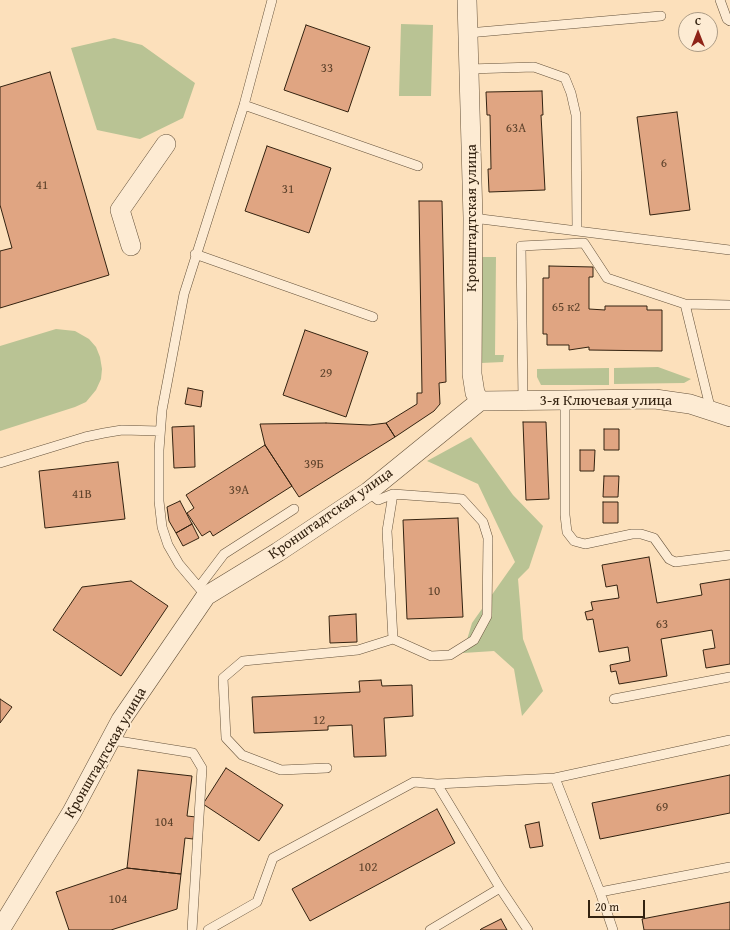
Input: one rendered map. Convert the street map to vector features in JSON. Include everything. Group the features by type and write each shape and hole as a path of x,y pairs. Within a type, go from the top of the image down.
{"street":[{"name":"Кронштадтская улица","path":"0,930 72,812 112,740 121,720 202,592 278,552 368,492 480,401 475,393 472,374 473,218 467,0"},
{"path":"131,246 120,210 166,144"},
{"name":"3-я Ключевая улица","path":"480,401 655,398 690,404 730,417"}],"lane":[{"path":"272,0 244,105 195,254 181,309 160,431 159,501 162,527 168,545 179,564 202,592 224,554 294,509"},
{"path":"720,0 727,19 730,21"},
{"path":"468,33 661,16"},
{"path":"469,69 534,67 565,78 571,93 576,115 577,230"},
{"path":"244,105 418,166"},
{"path":"473,218 730,250"},
{"path":"523,401 521,246 584,243 607,278 685,304 730,305"},
{"path":"195,254 373,317"},
{"path":"685,304 710,410"},
{"path":"565,400 565,515 567,532 574,541 585,544 632,534 641,534 654,538 670,559 675,562 730,556"},
{"path":"0,463 104,433 122,430 160,431"},
{"path":"327,768 281,770 242,755 226,738 223,678 243,661 358,650 393,639 431,656 450,655 474,640 487,616 488,538 483,522 462,499 393,494 378,500 368,492"},
{"path":"393,494 387,531 393,639"},
{"path":"614,699 730,677"},
{"path":"112,740 193,753 202,768 192,930"},
{"path":"208,930 256,902 274,858 414,782 437,784 554,778 730,740"},
{"path":"554,778 600,892 613,930"},
{"path":"437,784 500,888 528,930"},
{"path":"600,892 730,867"},
{"path":"430,930 500,888"}],"green space":[{"path":"401,24 433,25 431,96 399,96"},
{"path":"114,38 142,45 195,83 183,118 140,139 97,130 71,48"},
{"path":"481,257 496,257 495,355 504,355 503,362 481,363"},
{"path":"56,329 75,331 89,339 96,347 100,357 102,369 101,379 96,390 86,402 75,407 0,431 0,346"},
{"path":"658,367 691,379 684,383 614,384 614,368"},
{"path":"609,368 609,385 541,385 537,377 537,369"},
{"path":"471,437 513,495 543,526 529,568 518,579 523,639 543,691 522,716 514,669 494,651 463,653 472,623 515,562 478,484 427,461"}],"building":[{"path":"306,25 370,47 348,112 284,90"},
{"path":"50,72 109,275 0,308 0,251 12,248 0,205 0,87"},
{"path":"542,91 543,115 541,115 545,190 489,192 488,169 491,169 490,115 487,115 486,92"},
{"path":"677,112 690,210 650,215 637,117"},
{"path":"267,146 331,168 309,233 245,211"},
{"path":"419,201 442,201 446,382 439,383 440,404 434,411 395,437 386,423 417,404 417,393 422,393"},
{"path":"549,266 593,267 593,277 589,277 589,309 605,310 605,306 647,306 647,310 662,310 662,351 589,350 589,347 569,350 569,345 547,345 547,334 543,334 543,278 549,278"},
{"path":"305,330 368,352 346,417 283,395"},
{"path":"188,388 203,391 201,407 185,404"},
{"path":"523,422 546,422 549,499 526,500"},
{"path":"326,423 370,425 386,423 395,437 299,497 265,445 260,424"},
{"path":"194,426 195,467 174,468 172,427"},
{"path":"604,429 619,429 619,450 604,450"},
{"path":"265,445 292,486 213,536 210,531 202,536 187,513 194,508 186,495"},
{"path":"580,450 595,450 594,471 580,471"},
{"path":"118,462 125,519 45,528 39,471"},
{"path":"604,476 619,476 618,497 603,497"},
{"path":"180,501 192,524 176,533 169,521 167,507"},
{"path":"603,502 618,502 618,523 603,523"},
{"path":"458,518 463,617 407,619 403,520"},
{"path":"192,524 199,538 183,546 176,533"},
{"path":"649,557 657,603 702,595 700,584 730,579 730,664 706,668 703,650 715,648 712,630 661,639 667,676 619,684 616,671 611,672 610,665 630,661 628,647 599,652 593,619 587,620 585,612 593,610 591,602 619,598 617,585 606,587 602,565"},
{"path":"131,581 168,606 121,676 53,630 82,587"},
{"path":"356,614 357,642 330,643 329,616"},
{"path":"381,680 382,686 412,685 413,716 384,718 386,756 354,757 352,725 328,726 328,730 254,733 252,697 360,692 359,681"},
{"path":"0,699 12,707 0,723"},
{"path":"226,768 283,805 259,841 203,804"},
{"path":"138,770 192,776 187,816 196,817 193,839 185,838 181,874 127,868"},
{"path":"730,775 730,813 600,839 592,803"},
{"path":"437,809 455,843 310,921 292,889"},
{"path":"539,822 543,846 530,848 525,825"},
{"path":"127,868 181,874 177,909 111,930 69,930 56,892"},
{"path":"730,902 730,930 644,930 642,919"},
{"path":"501,919 507,930 480,930 481,929"}]}
